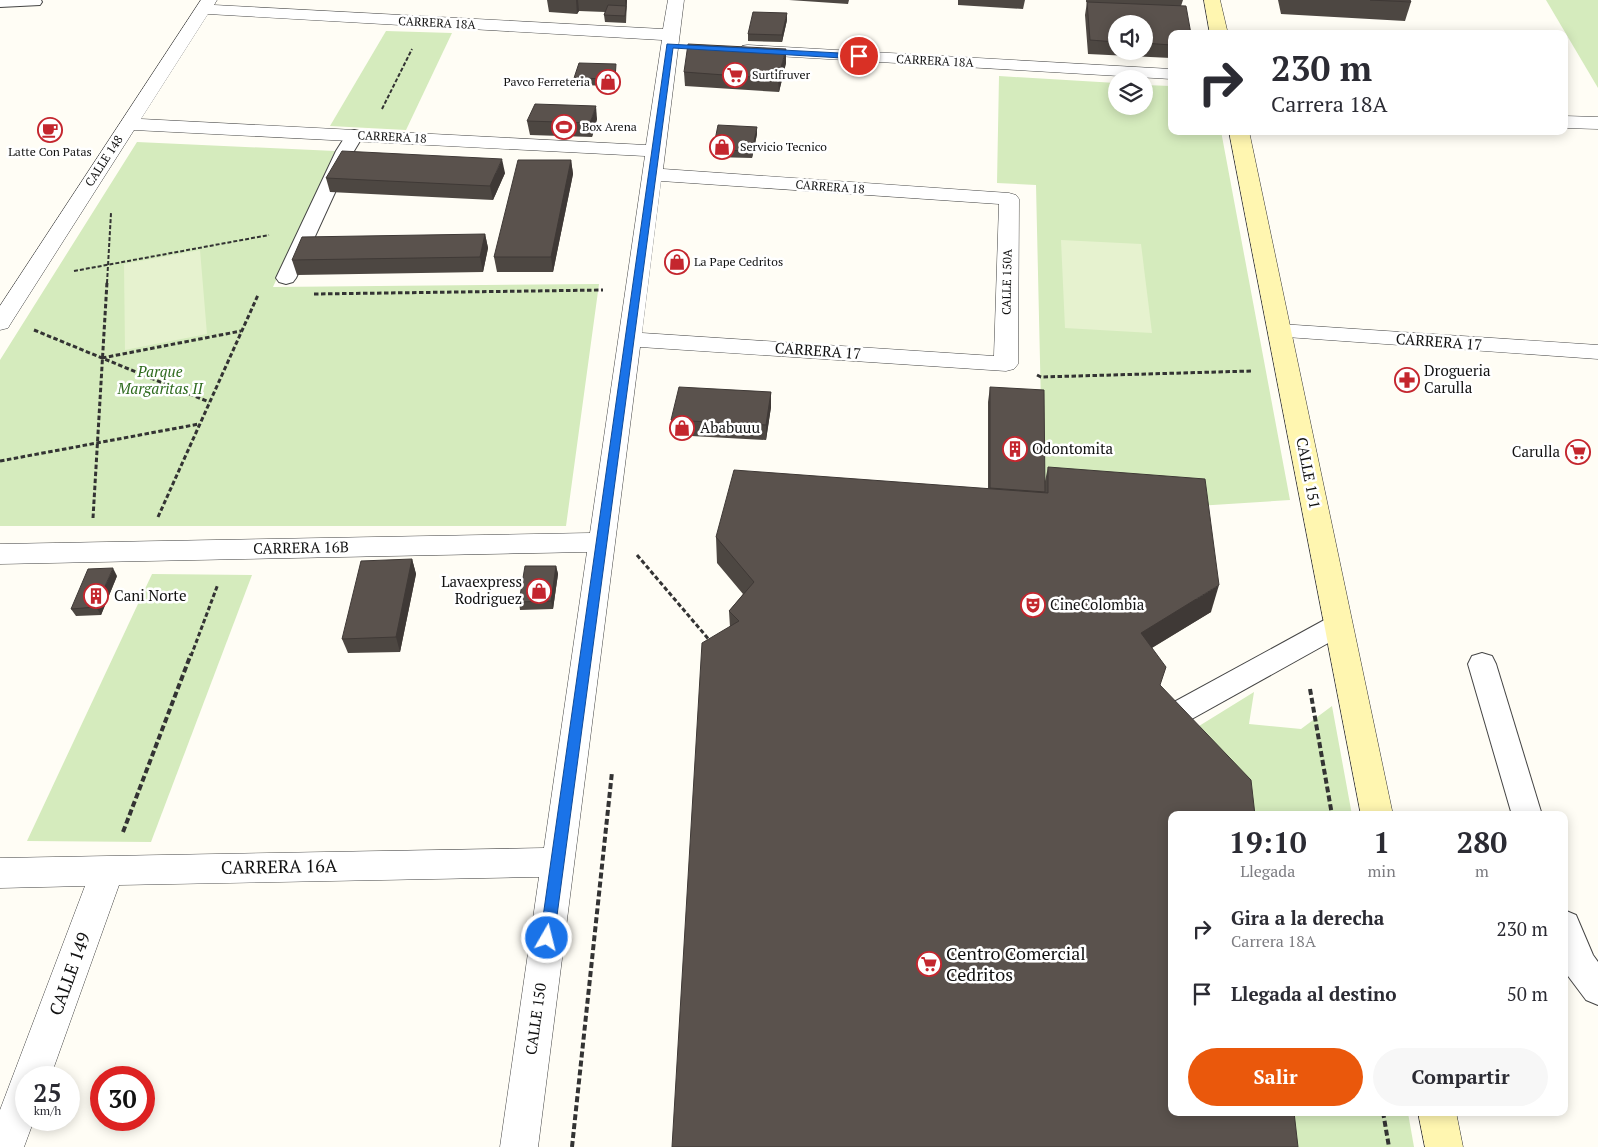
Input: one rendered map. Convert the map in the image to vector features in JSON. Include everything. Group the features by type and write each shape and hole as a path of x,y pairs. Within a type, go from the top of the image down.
{"street":[{"name":"CALLE 150","path":"519,1147 655,151 676,43 676,0"},
{"path":"1212,0 1218,30"},
{"name":"CARRERA 18A","path":"206,5 676,43"},
{"name":"CALLE 148","path":"10,302 206,5"},
{"name":"CARRERA 18A","path":"733,49 1168,74"},
{"path":"1568,122 1598,124"},
{"name":"CARRERA 18","path":"128,124 655,151"},
{"name":"CALLE 151","path":"1240,135 1376,811"},
{"name":"CARRERA 18","path":"652,174 1009,199"},
{"name":"CALLE 150A","path":"1006,364 1009,199"},
{"name":"CARRERA 17","path":"1280,331 1598,352"},
{"name":"CARRERA 17","path":"629,339 1006,364"},
{"name":"CARRERA 16B","path":"0,554 602,542"},
{"name":"CARRERA 16A","path":"0,873 558,862"},
{"name":"CALLE 149","path":"35,1066 108,870"},
{"path":"1438,1116 1444,1147"},
{"path":"6,1147 15,1122"}],"lane":[{"path":"0,2 34,2"},
{"path":"286,278 345,151 361,136"},
{"path":"1162,722 1338,625"},
{"path":"1482,664 1526,811"},
{"path":"1568,935 1580,965 1598,989"}],"path":[{"path":"361,136 425,23"},
{"path":"92,552 111,208"},
{"path":"10,302 107,264 278,233"},
{"path":"308,294 636,290"},
{"path":"142,551 258,294"},
{"path":"10,302 102,358 209,402"},
{"path":"102,358 242,331"},
{"path":"1006,364 1041,377 1255,371"},
{"path":"0,461 200,424"},
{"path":"602,542 627,553 636,553 712,642"},
{"path":"108,870 231,550"},
{"path":"1384,1116 1389,1147"}],"green space":[{"path":"1546,0 1598,0 1598,88 1568,37 1568,30 1564,30"},
{"path":"386,31 452,33 406,130 330,126"},
{"path":"999,76 1108,83 1108,115 1153,115 1153,85 1168,86 1168,135 1222,135 1290,500 1197,506 1043,494 1036,185 997,183"},
{"name":"Parque Margaritas II","path":"137,142 335,151 273,287 599,284 566,526 0,526 0,360"},
{"path":"1061,240 1141,244 1152,333 1065,328"},
{"path":"200,250 207,334 125,350 124,264"},
{"path":"152,574 252,575 151,842 27,841"},
{"path":"1254,692 1249,724 1301,729 1332,706 1351,811 1238,811 1178,739"},
{"path":"1277,1116 1409,1116 1414,1147 1281,1147"}],"building":[{"path":"1370,0 1410,0 1411,2"},
{"path":"1087,2 1186,6 1190,30 1168,30 1168,45 1153,44 1153,15 1108,15 1108,41 1090,40"},
{"path":"608,5 626,6 625,16 604,15"},
{"path":"753,12 787,13 782,35 748,34"},
{"path":"688,44 786,49 778,79 684,72"},
{"path":"579,63 616,64 615,79 574,78"},
{"path":"535,104 596,106 590,123 527,121"},
{"path":"718,125 757,127 752,151 713,150"},
{"path":"342,151 502,159 490,186 326,178"},
{"path":"518,160 571,160 551,257 494,257"},
{"path":"485,234 480,257 292,260 302,237"},
{"path":"679,387 771,392 766,425 671,420"},
{"name":"Odontomita","path":"990,387 1044,390 1045,492 990,488"},
{"name":"Centro Comercial Cedritos","path":"1048,467 1205,479 1219,585 1141,633 1166,667 1160,685 1251,780 1255,811 1168,811 1168,1116 1294,1116 1298,1147 672,1147 702,643 739,621 729,611 754,582 716,537 734,470 1048,493"},
{"path":"412,559 396,637 342,639 361,561"},
{"name":"Lavaexpress Rodriguez","path":"525,566 556,566 551,601 519,602"},
{"path":"113,568 96,607 71,609 88,569"}],"place":[{"name":"Surtifruver","path":"735,75"},
{"name":"Pavco Ferreteria","path":"608,82"},
{"name":"Box Arena","path":"564,127"},
{"name":"Latte Con Patas","path":"50,130"},
{"name":"Servicio Tecnico","path":"722,147"},
{"name":"La Pape Cedritos","path":"677,262"},
{"name":"Drogueria Carulla","path":"1407,380"},
{"name":"Ababuuu","path":"682,428"},
{"name":"Odontomita","path":"1015,449"},
{"name":"Carulla","path":"1578,452"},
{"name":"Lavaexpress Rodriguez","path":"539,591"},
{"name":"Cani Norte","path":"96,596"},
{"name":"CineColombia","path":"1033,605"},
{"name":"Centro Comercial Cedritos","path":"929,964"}],"route":[{"path":"547,938 669,46 859,56"}]}
